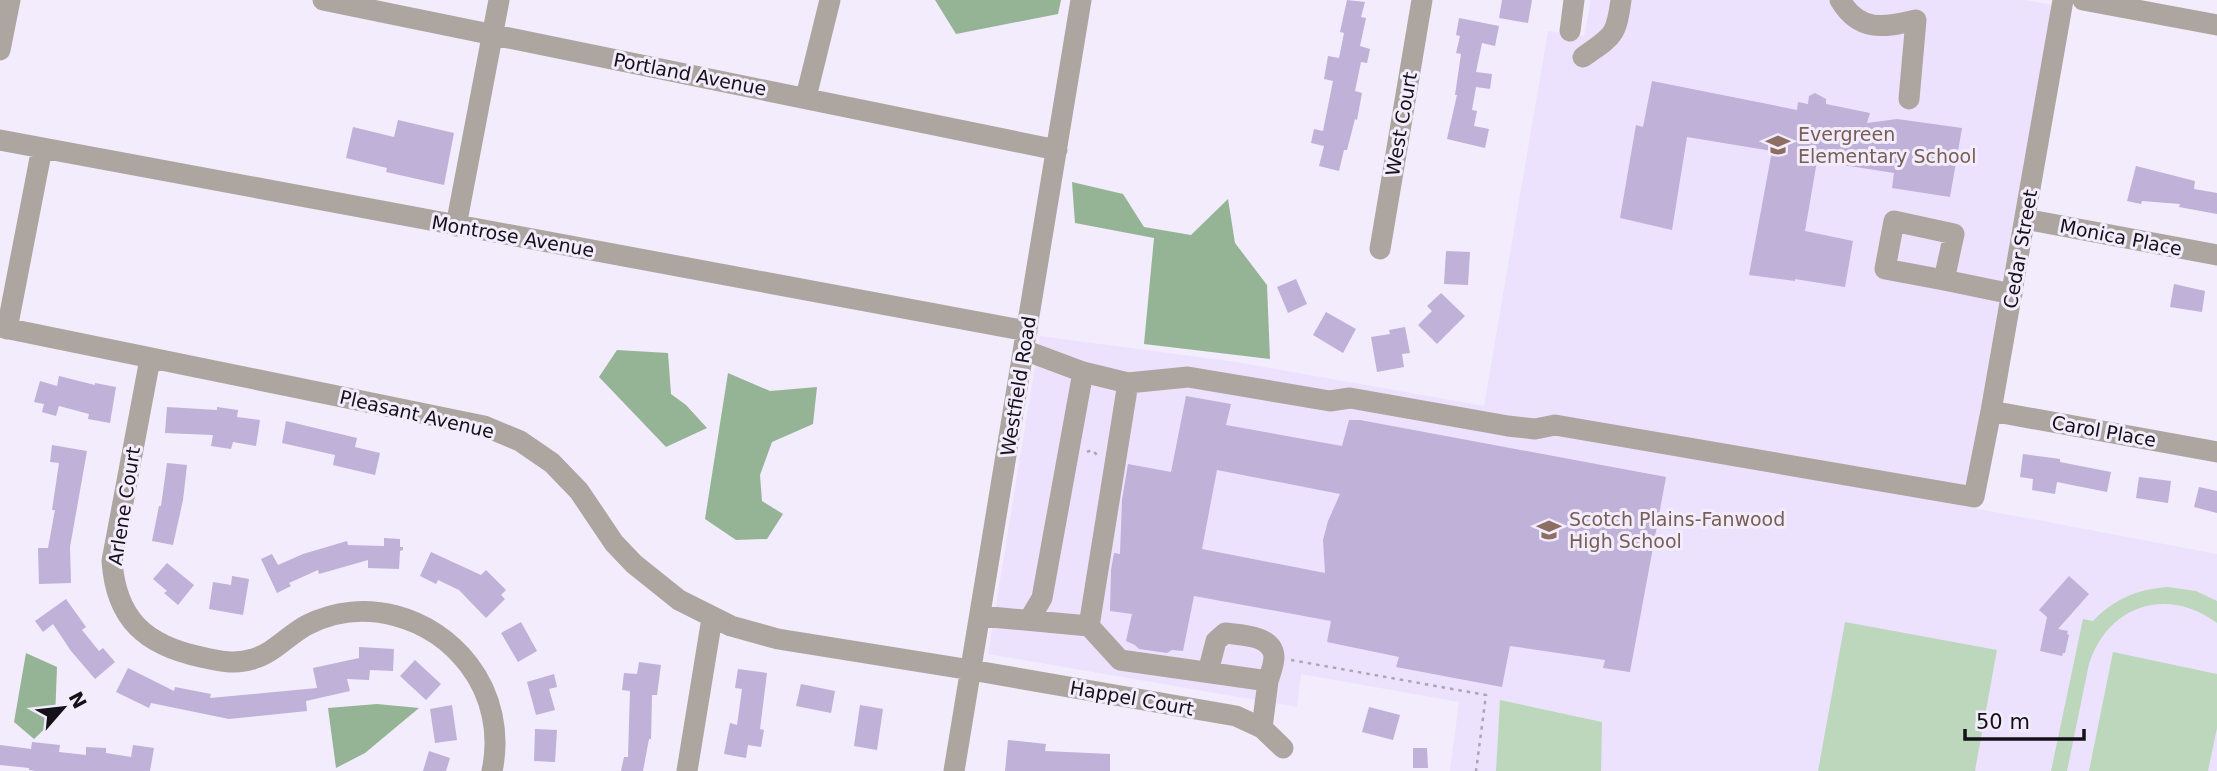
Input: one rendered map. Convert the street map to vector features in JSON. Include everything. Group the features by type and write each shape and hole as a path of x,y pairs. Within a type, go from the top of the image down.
{"street":[{"path":"0,50 9,0"},
{"name":"Portland Avenue","path":"323,0 1057,150"},
{"path":"456,226 499,0"},
{"path":"806,97 831,0"},
{"name":"Westfield Road","path":"954,771 1080,0"},
{"name":"West Court","path":"1380,249 1422,0"},
{"path":"1570,31 1574,0"},
{"path":"1583,57 1605,41 1617,28 1621,0"},
{"path":"1840,0 1858,20 1870,26 1888,27 1917,10"},
{"name":"Cedar Street","path":"1974,497 2063,0"},
{"path":"2083,0 2217,25"},
{"path":"1909,100 1917,10"},
{"name":"Montrose Avenue","path":"0,139 456,226 1025,341 1083,372 1128,383 1188,377 1330,401 1350,398 1508,426 1535,429 1555,425 1974,497"},
{"path":"3,328 42,148"},
{"name":"Monica Place","path":"2025,219 2217,255"},
{"path":"1944,280 2012,294"},
{"name":"Pleasant Avenue","path":"3,328 465,421 502,433 537,451 566,476 614,542 655,583 712,618 778,639 971,670"},
{"name":"Arlene Court","path":"150,359 112,561 115,589 127,615 140,630 163,646 224,662 238,662 265,654 298,630 335,615 376,612 416,622 450,643 468,663 483,686 494,725 495,752 492,771"},
{"path":"1028,620 1042,598 1083,372"},
{"path":"1089,626 1128,383"},
{"name":"Carol Place","path":"1991,411 2217,452"},
{"path":"980,616 1089,626 1120,660 1268,681"},
{"path":"687,771 712,618"},
{"path":"1209,672 1216,641 1225,633 1267,642 1274,657 1262,728"},
{"name":"Happel Court","path":"971,670 1236,716 1262,728 1283,748"}],"path":[{"path":"1274,657 1486,695 1476,771"}],"shaded area":[{"name":"Scotch Plains-Fanwood High School","path":"1591,0 2025,0 2052,5 1963,506 2217,554 2217,771 1450,771 1459,702 1301,674 1297,707 988,654 1040,336 1236,362 1484,406 1548,31 1584,36"}],"green space":[{"path":"935,0 1061,0 1058,14 956,34"},
{"path":"1072,182 1123,194 1144,227 1191,235 1228,199 1235,243 1267,285 1270,359 1144,344 1154,238 1075,223"},
{"path":"617,350 668,353 671,394 686,405 707,428 666,447 599,377"},
{"path":"728,373 770,391 817,387 813,424 772,442 760,475 762,501 783,514 767,539 736,540 705,519"},
{"path":"2168,587 2196,591 2217,601 2217,623 2198,612 2160,604 2125,615 2110,628 2098,644 2089,664 2067,771 2051,771 2083,619 2093,621 2118,601 2147,590"},
{"path":"1845,622 1997,650 1975,771 1818,771"},
{"path":"2113,652 2217,674 2217,728 2208,771 2089,771"},
{"path":"26,653 57,667 55,719 34,739 14,722"},
{"path":"1500,700 1602,722 1601,771 1496,771"},
{"path":"377,704 419,708 365,753 336,768 328,708"}],"building":[{"path":"1347,0 1365,2 1361,17 1366,18 1360,46 1370,49 1367,63 1361,62 1355,91 1362,93 1357,120 1355,119 1347,150 1344,150 1339,171 1319,166 1324,146 1311,143 1314,129 1323,131 1333,81 1324,79 1328,56 1339,58 1344,33 1340,32"},
{"path":"1502,0 1532,0 1528,23 1499,18"},
{"path":"1459,18 1499,26 1495,46 1482,43 1476,72 1492,74 1490,89 1476,87 1472,110 1477,111 1474,126 1489,129 1485,148 1447,139 1457,95 1461,54 1456,53 1460,36 1456,35"},
{"path":"1652,81 1797,110 1798,102 1808,104 1809,96 1815,93 1826,99 1826,104 1870,113 1867,123 1897,119 1962,128 1950,197 1892,188 1894,173 1817,161 1805,231 1853,241 1845,287 1749,275 1772,151 1687,137 1672,230 1620,218 1636,125 1643,127"},
{"path":"398,120 454,133 444,185 386,172 387,168 346,158 353,127 394,137"},
{"path":"2136,166 2195,181 2194,189 2217,193 2217,214 2179,207 2180,204 2142,201 2141,204 2127,201"},
{"path":"1446,251 1470,252 1468,285 1444,284"},
{"path":"1296,279 1307,304 1288,313 1277,287"},
{"path":"2174,284 2205,291 2202,312 2170,307"},
{"path":"1441,293 1465,316 1437,344 1418,325 1432,311 1427,306"},
{"path":"1326,312 1356,329 1343,353 1313,335"},
{"path":"1405,327 1410,353 1402,354 1404,367 1377,372 1371,337 1390,334 1389,330"},
{"path":"59,376 116,387 110,423 88,419 89,414 59,406 56,416 42,412 44,404 34,402 40,381 57,386"},
{"path":"1186,396 1231,404 1226,425 1342,446 1349,420 1360,420 1666,477 1630,672 1603,668 1605,660 1510,646 1502,687 1396,667 1399,657 1327,642 1331,621 1194,596 1183,651 1172,650 1167,653 1139,649 1126,641 1132,614 1110,611 1111,570 1114,553 1120,554 1122,500 1128,464 1171,472","holes":["1217,470 1340,494 1323,540 1325,573 1202,549"]},
{"path":"167,407 217,410 217,407 238,410 237,417 260,420 256,446 233,442 231,449 211,446 213,435 165,433"},
{"path":"286,421 357,438 355,447 380,453 375,475 333,465 335,455 282,443"},
{"path":"52,445 87,451 70,547 71,583 39,584 38,548 48,548 55,510 52,510 59,463 50,462"},
{"path":"2023,454 2060,459 2060,462 2111,472 2107,492 2057,482 2055,494 2032,490 2033,479 2020,477"},
{"path":"167,463 187,465 173,545 152,541 161,506"},
{"path":"2139,477 2171,481 2168,503 2136,498"},
{"path":"2199,487 2217,491 2217,513 2194,507"},
{"path":"384,538 400,539 400,547 403,547 403,550 400,551 399,569 368,568 368,560 319,574 318,570 289,583 291,586 277,593 261,559 272,554 278,565 303,554 347,541 348,545 384,546"},
{"path":"431,552 481,575 486,570 506,590 501,595 505,599 486,618 459,590 438,580 436,584 420,576"},
{"path":"167,563 194,585 178,605 153,579"},
{"path":"232,576 249,579 243,615 209,609 213,582 231,585"},
{"path":"2069,576 2089,594 2058,629 2068,631 2065,653 2062,656 2040,651 2047,617 2039,610"},
{"path":"66,599 86,627 82,630 99,651 103,648 115,662 95,679 53,624 43,632 35,621"},
{"path":"521,622 537,651 518,662 501,633"},
{"path":"359,647 394,649 393,671 370,670 369,680 347,679 350,691 306,701 307,711 229,719 151,703 149,708 116,692 128,668 174,691 175,687 211,694 210,698 317,688 313,668 359,658"},
{"path":"415,660 441,684 426,700 400,676"},
{"path":"639,662 661,665 657,695 652,695 651,739 643,771 621,771 624,757 628,757 630,691 622,690 624,673 637,674"},
{"path":"738,669 767,673 760,729 764,730 761,747 748,745 746,758 724,754 730,723 737,725 742,689 735,688"},
{"path":"554,674 557,687 549,689 555,710 536,715 527,682"},
{"path":"801,684 835,691 831,713 796,706"},
{"path":"452,705 457,740 435,743 430,709"},
{"path":"860,705 883,709 877,750 854,746"},
{"path":"1369,707 1400,715 1393,740 1362,732"},
{"path":"535,729 557,730 555,762 534,761"},
{"path":"1008,740 1046,744 1045,751 1110,754 1110,771 1005,771"},
{"path":"32,742 60,745 59,752 86,755 86,747 106,748 106,753 131,757 133,745 154,748 150,771 36,771 0,765 0,745 31,749"},
{"path":"1413,748 1427,748 1428,768 1413,768"},
{"path":"429,751 450,758 446,771 423,771"}],"place":[{"name":"Evergreen Elementary School","path":"1778,145"},
{"name":"Scotch Plains-Fanwood High School","path":"1549,530"}]}
